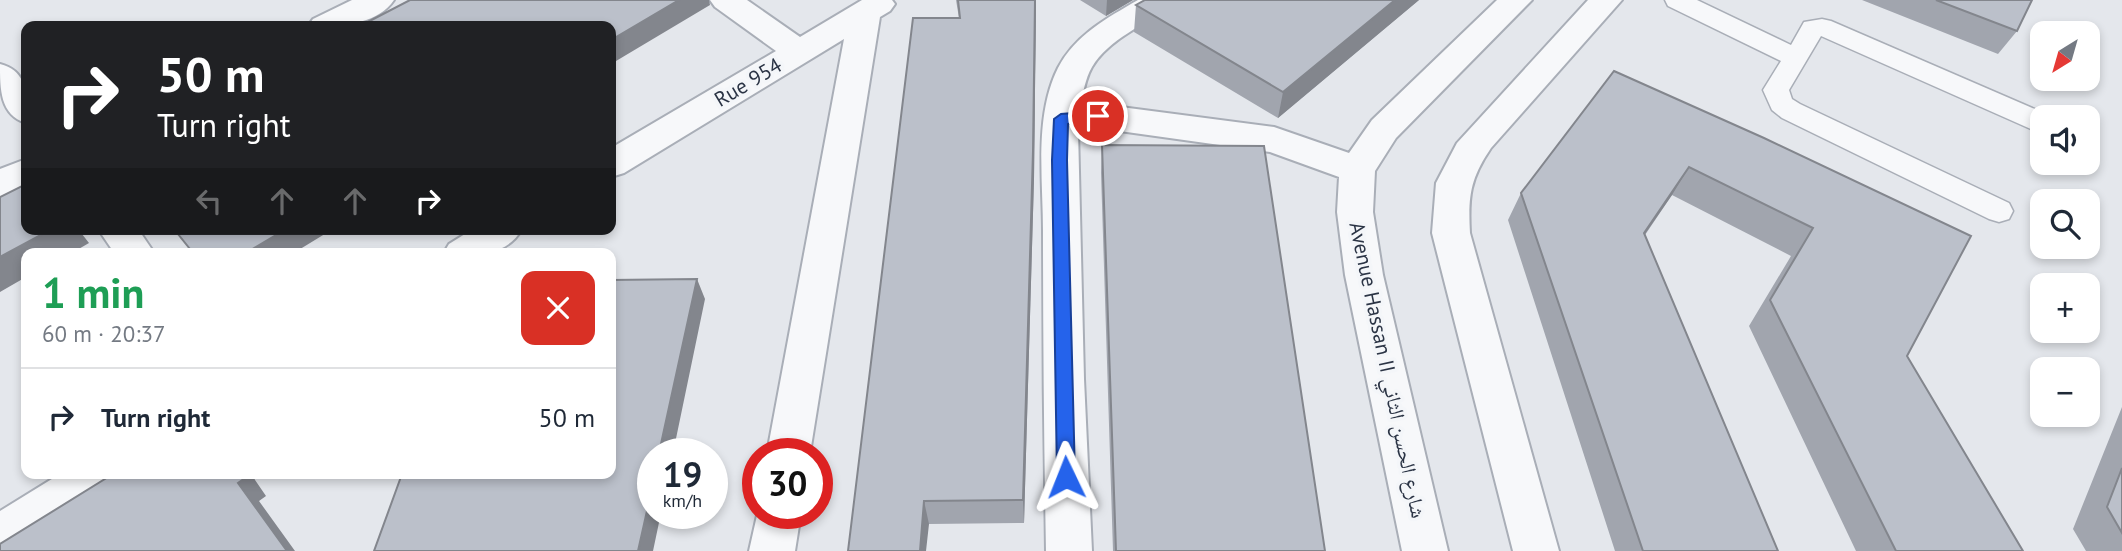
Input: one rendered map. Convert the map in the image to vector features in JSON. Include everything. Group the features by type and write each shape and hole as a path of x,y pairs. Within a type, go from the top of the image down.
{"street":[{"path":"334,21 378,0"},
{"path":"726,0 798,51"},
{"path":"1069,551 1063,379 1061,119 1069,85 1079,61 1098,43 1161,0"},
{"path":"1061,119 1098,116 1274,140 1357,170 1384,129 1516,0"},
{"path":"1536,551 1451,233 1450,191 1462,163 1479,139 1605,0"},
{"path":"792,438 876,6"},
{"name":"Rue 954","path":"616,161 876,6"},
{"path":"0,75 21,104"},
{"name":"Avenue Hassan II شارع الحسن الثاني","path":"1357,170 1355,212 1364,275 1425,551"},
{"path":"0,185 21,174"},
{"path":"472,248 494,235"},
{"path":"0,536 91,479"},
{"path":"772,551 776,529"}],"lane":[{"path":"1677,0 1795,57"},
{"path":"1999,211 1781,104 1776,90 1814,27 1822,27 2030,118"}],"building":[{"path":"410,0 679,0 616,37 616,21 370,21"},
{"path":"958,0 1035,0 1023,500 924,501 920,551 848,551 913,18 960,18"},
{"path":"1145,0 1395,0 1283,92 1136,5"},
{"path":"1936,0 2032,0 2017,31"},
{"path":"1614,71 1764,138 1971,236 1907,356 2023,551 1896,551 1770,300 1813,228 1689,167 1644,233 1778,551 1643,551 1521,193"},
{"path":"1102,145 1264,146 1325,551 1116,551"},
{"path":"21,186 21,235 41,235 0,257 0,197"},
{"path":"179,235 276,235 254,248 189,248"},
{"path":"697,279 662,438 637,438 637,529 643,529 638,551 374,551 400,479 616,479 616,280"},
{"path":"2122,468 2122,533 2107,507"},
{"path":"105,479 244,479 238,483 287,551 0,551 0,544"}],"route":[{"path":"1066,477 1059,160 1061,119 1098,116"}]}
